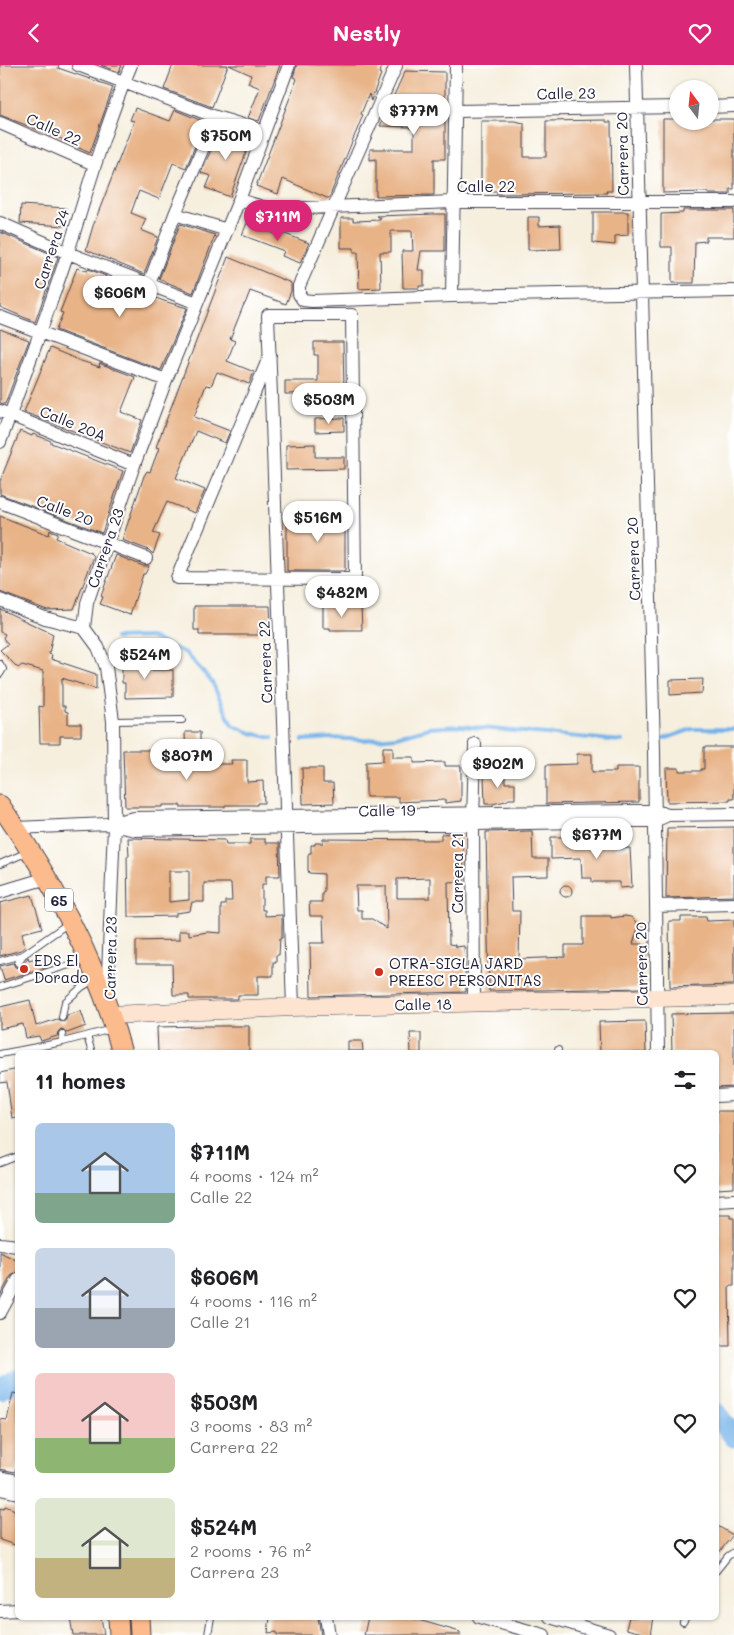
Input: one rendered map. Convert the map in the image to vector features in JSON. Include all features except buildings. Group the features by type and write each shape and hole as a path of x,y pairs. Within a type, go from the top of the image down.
{"main road":[{"name":"65","path":"0,805 31,851 71,921 98,978 111,1015"},
{"name":"Carrera 23","path":"111,1015 121,1050"},
{"path":"118,1620 119,1635"},
{"path":"139,1620 140,1635"}],"street":[{"path":"78,65 216,117 263,131"},
{"name":"Carrera 24","path":"0,442 5,413 41,333 68,253 94,165 131,65"},
{"name":"Carrera 23","path":"111,1015 113,721 106,667 98,647 84,628 87,603 134,465 166,380 239,200 289,65"},
{"path":"452,296 456,65"},
{"name":"Carrera 20","path":"636,65 655,816 658,1050"},
{"path":"396,66 299,285 299,294 303,300 734,291"},
{"path":"719,107 734,106"},
{"name":"Calle 23","path":"455,111 669,107"},
{"path":"149,284 177,210 216,117"},
{"name":"Calle 22","path":"0,123 94,165"},
{"name":"Calle 22","path":"239,200 274,209 453,202 734,201"},
{"path":"177,210 227,230"},
{"path":"0,223 68,253 197,303"},
{"name":"Carrera 22","path":"278,578 355,579 352,315 268,315 294,1007"},
{"path":"0,317 166,380"},
{"path":"270,355 177,578 278,578"},
{"name":"Calle 20A","path":"5,413 134,465"},
{"name":"Calle 20","path":"0,502 146,558"},
{"path":"0,600 45,618 84,628"},
{"name":"Carrera 21","path":"474,1002 473,819 475,744"},
{"name":"Calle 19","path":"16,828 112,824 134,830 287,822 734,814"},
{"path":"0,892 47,878"},
{"path":"656,906 734,904"},
{"name":"Calle 18","path":"111,1015 294,1007 734,996"},
{"path":"719,1096 734,1095"},
{"path":"719,1201 734,1200"},
{"path":"0,1243 15,1246"},
{"path":"0,1313 15,1286"},
{"path":"0,1477 15,1480"},
{"path":"0,1489 15,1492"},
{"path":"0,1611 15,1609"},
{"path":"326,1620 329,1635"},
{"path":"492,1620 523,1627 544,1635"},
{"path":"560,1620 609,1635"}],"lane":[{"path":"0,664 3,669 0,674"},
{"path":"113,721 182,720"},
{"path":"0,864 31,851"},
{"path":"0,961 23,955 71,921"},
{"path":"18,963 23,955"},
{"path":"0,987 16,980 89,959"},
{"path":"62,1017 65,1002 82,987 98,978"},
{"path":"21,1050 87,1036 111,1015"},
{"path":"62,1034 63,1042"},
{"path":"87,1036 91,1050"},
{"path":"0,1054 15,1051"},
{"path":"0,1163 15,1157"},
{"path":"719,1567 734,1552"},
{"path":"208,1635 210,1620"}],"waterway":[{"path":"115,638 150,637 186,653 212,682 232,725 251,733 272,738"},
{"path":"303,740 332,738 365,740 397,737 429,728 460,726 622,741"},
{"path":"664,739 692,729 734,729"},
{"path":"0,1389 15,1381"},
{"path":"719,1417 734,1437"}],"place":[{"name":"EDS El Dorado","path":"24,969"},
{"name":"OTRA-SIGLA JARD PREESC PERSONITAS","path":"379,972"}]}
